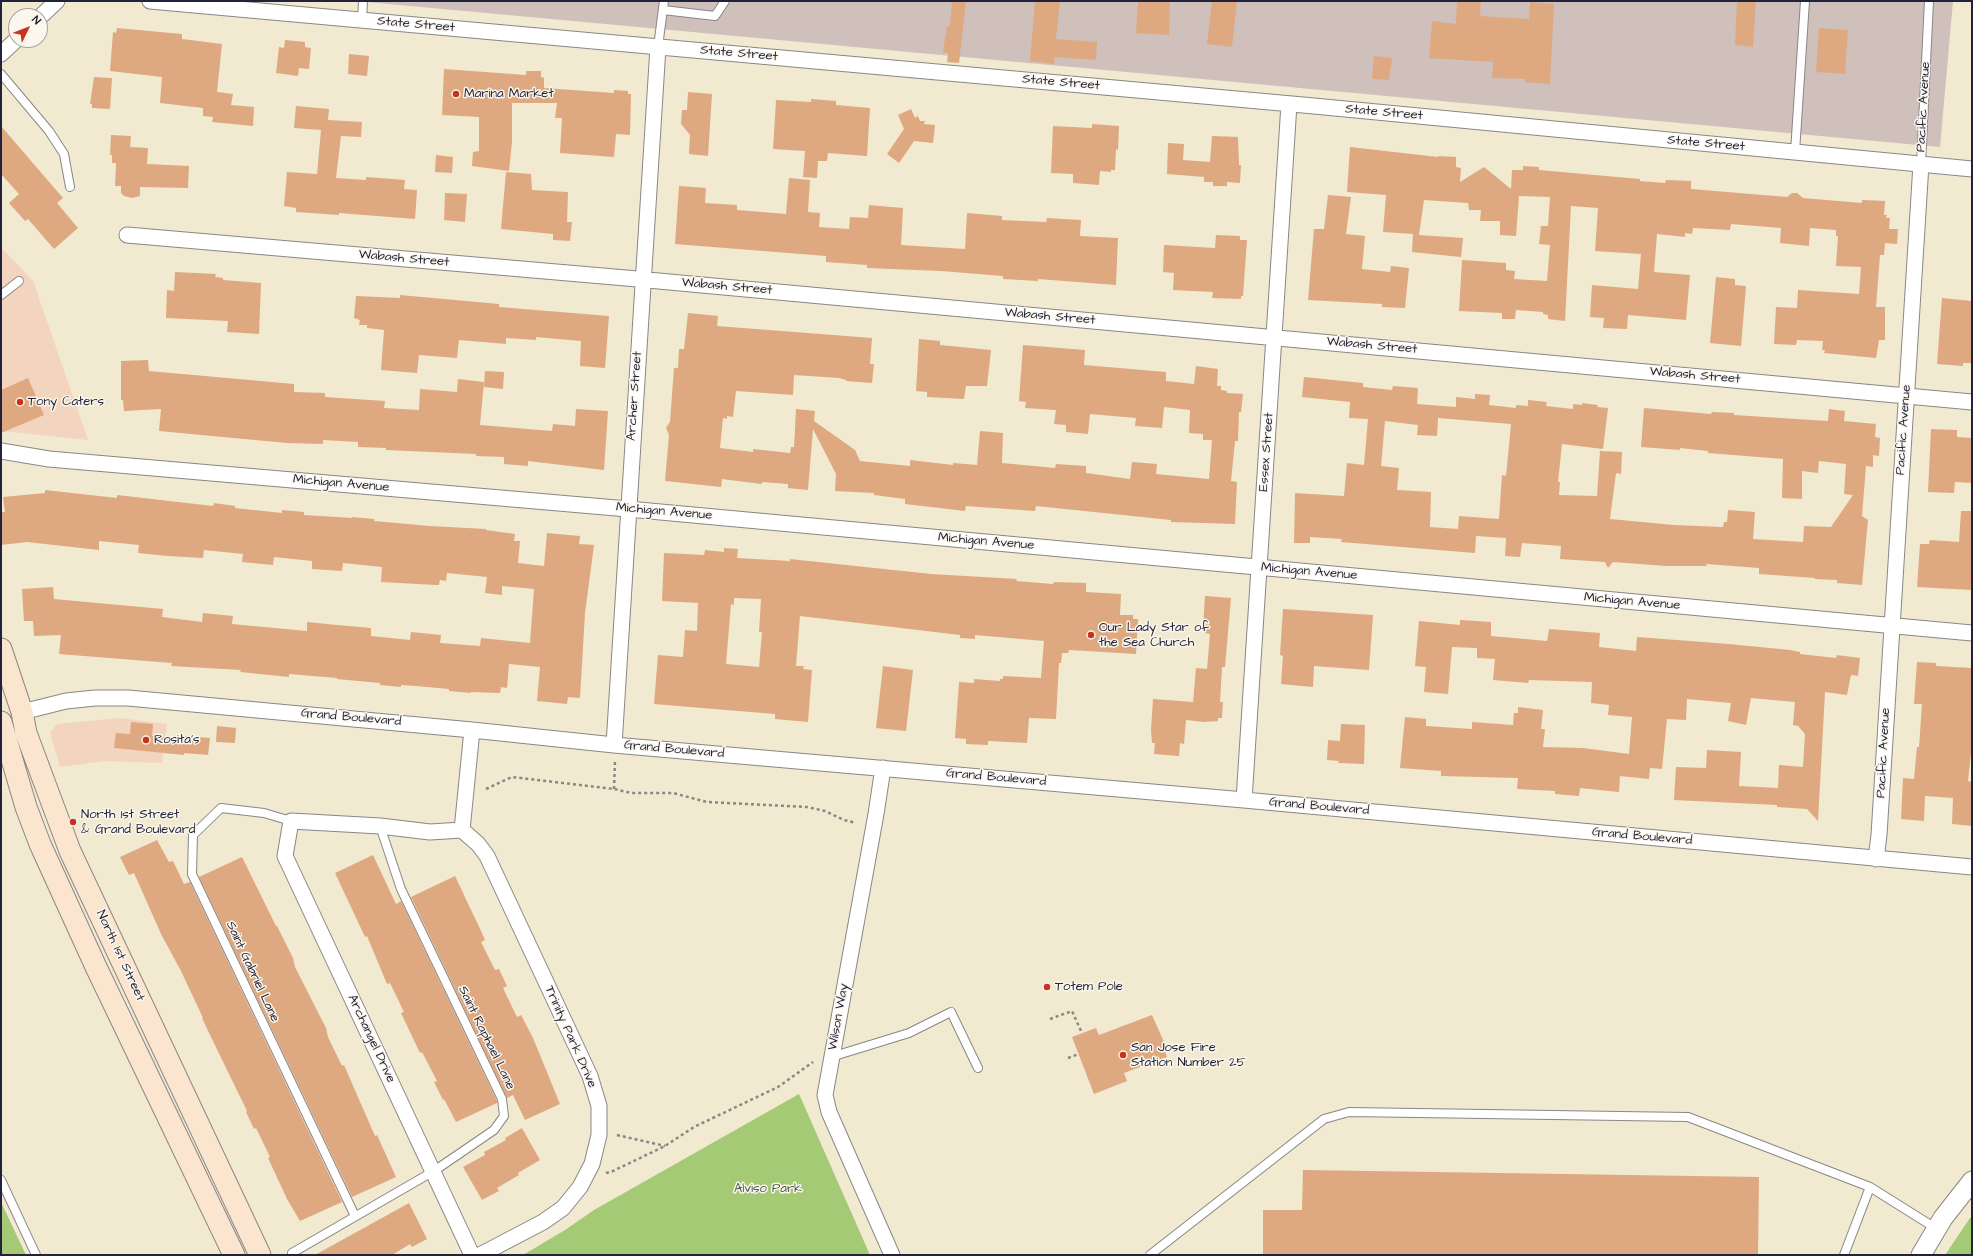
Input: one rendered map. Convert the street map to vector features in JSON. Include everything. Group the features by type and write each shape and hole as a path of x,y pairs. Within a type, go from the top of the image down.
{"main road":[{"name":"North 1st Street","path":"1,650 22,712 26,733 70,851 260,1255"},
{"path":"1,693 6,706 12,712 22,712"},
{"name":"North 1st Street","path":"1,722 26,807 40,844 99,974 234,1255"}],"street":[{"path":"48,9 57,1"},
{"name":"State Street","path":"150,1 1289,104 1972,169"},
{"name":"Archer Street","path":"615,752 628,509 658,47"},
{"name":"Essex Street","path":"1244,800 1289,104"},
{"name":"Pacific Avenue","path":"1876,858 1879,835 1921,164"},
{"name":"Wabash Street","path":"127,234 643,279 1972,402"},
{"name":"Michigan Avenue","path":"1,451 49,459 628,509 1972,633"},
{"name":"Grand Boulevard","path":"22,712 66,701 128,698 472,730 615,752 883,768 1972,867"},
{"path":"291,821 380,826 430,832 462,830 472,730"},
{"name":"Wilson Way","path":"883,768 826,1095 829,1112 892,1255"},
{"name":"Archangel Drive","path":"291,821 285,856 434,1171 472,1255"},
{"name":"Trinity Park Drive","path":"462,830 478,844 487,856 590,1076 599,1106 599,1135 592,1164 580,1187 563,1208 543,1222 480,1255"},
{"path":"1921,1255 1937,1229 1972,1181"}],"lane":[{"path":"362,20 364,1"},
{"path":"658,47 664,1"},
{"path":"663,10 715,16 725,1"},
{"path":"1795,152 1805,1"},
{"name":"Pacific Avenue","path":"1921,164 1929,1"},
{"path":"1,74 49,131 60,147 64,154 70,187"},
{"path":"1,295 19,281"},
{"name":"Saint Gabriel Lane","path":"291,821 264,813 221,808 193,835 192,874 355,1216"},
{"name":"Saint Raphael Lane","path":"292,1254 434,1171 494,1130 504,1116 502,1099 401,890 380,826"},
{"path":"832,1057 909,1033 951,1012 978,1068"},
{"path":"1150,1255 1324,1119 1349,1112 1688,1117 1870,1187 1937,1229"},
{"path":"1,1180 36,1255"},
{"path":"1844,1255 1870,1187"}],"path":[{"path":"614,789 615,752"},
{"path":"486,789 512,777 614,789 631,793 673,793 707,802 808,807 825,811 844,820 856,823"},
{"path":"1050,1019 1072,1011 1082,1033"},
{"path":"1068,1058 1079,1054"},
{"path":"605,1173 613,1171 665,1146 694,1128 778,1087 813,1062"},
{"path":"617,1135 665,1146"}],"shaded area":[{"path":"356,1 1953,1 1940,147"},
{"path":"1,247 33,281 88,440 1,431"},
{"path":"119,718 167,724 162,763 105,761 60,767 50,733 57,724"}],"green space":[{"name":"Alviso Park","path":"799,1094 870,1255 523,1255 565,1230 594,1210"},
{"path":"1,1202 26,1255 1,1255"},
{"path":"1972,1217 1972,1255 1945,1255 1970,1218"}],"building":[{"path":"952,1 966,1 959,63 947,62 948,53 943,52 947,26 950,26"},
{"path":"1035,1 1060,1 1056,39 1097,42 1096,60 1055,57 1054,64 1030,61"},
{"path":"1138,1 1170,2 1169,35 1136,33"},
{"path":"1212,1 1237,1 1232,47 1207,44"},
{"path":"1457,1 1481,1 1480,16 1529,19 1530,2 1554,4 1550,84 1525,82 1525,79 1492,78 1493,62 1429,58 1432,21 1456,24"},
{"path":"1737,1 1756,1 1753,47 1735,45"},
{"path":"117,28 182,34 182,39 222,44 217,92 233,94 231,105 254,107 253,126 212,122 213,117 203,116 203,108 160,103 162,77 110,71 113,32 116,33"},
{"path":"1819,28 1848,30 1845,74 1816,72"},
{"path":"285,40 305,42 305,47 311,48 309,69 299,68 298,76 276,73 279,47 284,48"},
{"path":"349,54 369,56 367,76 348,74"},
{"path":"1374,56 1392,58 1389,80 1372,79"},
{"path":"444,69 526,75 526,71 541,71 541,77 544,78 544,88 614,93 614,90 628,91 628,94 631,94 630,135 616,134 614,157 560,153 562,118 555,118 557,103 512,103 512,142 509,171 472,166 473,152 479,151 479,117 442,115"},
{"path":"94,77 112,78 110,109 92,108 92,104 90,104"},
{"path":"688,92 712,94 708,156 689,154 690,135 681,124 682,110 687,110"},
{"path":"811,99 836,101 836,105 870,108 867,156 828,153 827,161 818,161 817,178 803,177 805,151 773,149 776,100 811,102"},
{"path":"296,106 329,109 328,120 362,122 361,137 341,136 336,178 366,180 366,177 405,180 404,189 417,190 415,219 339,213 339,215 296,212 296,208 284,206 287,172 317,174 321,130 294,128"},
{"path":"911,109 915,118 918,116 920,121 925,121 924,124 935,125 933,143 914,141 899,163 887,154 904,129 898,115"},
{"path":"1092,124 1119,126 1115,170 1111,170 1111,172 1100,171 1099,185 1073,183 1073,174 1051,173 1053,126 1092,128"},
{"path":"1,126 63,198 57,203 78,228 54,249 28,219 25,221 9,203 19,194 1,174"},
{"path":"111,135 131,136 130,147 148,148 147,164 189,166 188,188 140,187 140,196 132,198 124,196 121,193 121,186 115,186 116,163 112,163 112,155 110,155"},
{"path":"1212,136 1238,137 1239,165 1241,165 1240,183 1227,182 1227,186 1213,186 1213,182 1204,182 1204,177 1167,174 1168,143 1184,144 1183,160 1210,162"},
{"path":"1350,147 1438,157 1456,157 1456,167 1461,168 1460,182 1484,167 1511,189 1512,170 1523,170 1523,166 1539,167 1539,170 1640,179 1640,181 1665,183 1666,180 1691,181 1691,189 1787,197 1792,193 1797,193 1803,198 1862,203 1862,200 1885,201 1884,215 1887,215 1886,218 1890,218 1889,229 1898,229 1897,244 1885,243 1884,255 1880,255 1876,307 1885,307 1885,340 1879,340 1876,358 1824,353 1825,350 1822,350 1823,341 1797,340 1796,345 1774,344 1776,307 1797,308 1798,290 1859,294 1861,267 1836,266 1838,236 1836,236 1836,230 1810,228 1809,246 1780,243 1781,228 1731,224 1730,230 1693,228 1692,234 1685,233 1685,237 1657,234 1654,272 1690,275 1686,320 1628,315 1627,329 1603,328 1604,318 1590,317 1592,285 1638,289 1641,254 1595,251 1598,208 1571,206 1565,321 1548,319 1548,315 1543,314 1543,312 1516,310 1515,319 1502,319 1502,313 1459,311 1462,260 1506,263 1506,270 1515,271 1514,279 1547,281 1550,245 1539,244 1541,226 1548,226 1550,197 1519,196 1516,236 1500,235 1500,221 1480,221 1481,210 1469,210 1468,203 1424,200 1419,235 1463,238 1461,257 1412,252 1413,234 1383,232 1386,195 1347,192"},
{"path":"436,155 453,157 452,173 435,172"},
{"path":"506,172 531,174 532,190 568,192 567,222 572,222 570,241 553,240 553,234 501,229"},
{"path":"789,178 810,180 808,212 820,213 819,227 849,229 850,217 868,218 869,205 903,208 901,245 965,249 967,213 1002,216 1002,220 1046,222 1047,218 1081,220 1080,236 1118,238 1116,285 1038,279 1038,281 1003,279 1003,276 941,271 867,268 867,265 826,262 826,256 675,244 679,186 706,188 705,203 737,205 737,210 786,214"},
{"path":"445,193 467,194 465,222 444,220"},
{"path":"1328,195 1351,197 1346,234 1365,236 1362,269 1390,272 1391,266 1409,268 1405,308 1382,307 1382,304 1308,300 1314,229 1324,229"},
{"path":"1216,235 1240,236 1240,240 1247,240 1243,296 1241,296 1241,299 1212,298 1213,292 1173,290 1174,273 1163,272 1164,245 1215,248"},
{"path":"175,272 216,274 215,277 223,278 223,280 261,283 259,334 227,332 228,321 166,318 167,290 174,291"},
{"path":"1716,277 1735,279 1735,285 1746,286 1741,346 1710,343"},
{"path":"400,295 499,304 499,307 609,316 605,368 580,366 581,341 536,337 536,340 506,338 506,344 459,340 457,358 419,355 417,373 381,370 384,330 367,328 367,325 359,325 360,320 354,318 356,296 400,298"},
{"path":"1942,298 1972,301 1972,363 1963,363 1963,366 1937,364"},
{"path":"688,313 718,316 717,326 872,338 870,364 874,364 872,383 846,381 839,378 794,375 793,395 736,391 733,417 727,416 727,419 723,418 720,448 753,452 753,449 790,453 791,447 794,447 796,409 815,411 814,421 855,450 860,461 910,466 910,460 953,465 953,463 977,465 980,431 1003,433 1002,463 1055,468 1056,464 1086,466 1086,473 1130,479 1132,462 1157,464 1156,474 1209,479 1212,440 1203,440 1203,434 1189,433 1190,410 1164,407 1162,428 1135,426 1136,418 1090,414 1088,434 1066,432 1066,425 1054,424 1056,410 1025,408 1026,402 1019,401 1023,345 1085,350 1084,365 1166,372 1166,381 1194,384 1196,366 1218,369 1217,386 1221,386 1221,390 1227,391 1227,393 1243,394 1241,412 1239,412 1238,441 1235,441 1231,481 1237,482 1235,524 1171,522 1171,520 1036,506 1035,511 966,506 965,511 905,504 905,499 874,495 874,493 835,491 836,474 813,429 808,490 788,488 788,484 762,482 762,484 722,479 721,487 665,481 669,435 666,428 670,422 674,368 678,368 679,349 684,349"},
{"path":"919,339 940,341 940,345 991,350 987,386 966,386 964,399 927,397 927,392 916,391"},
{"path":"148,360 149,371 294,384 294,392 325,393 325,397 385,401 384,408 419,410 420,389 457,392 458,379 484,382 480,425 552,431 553,424 575,426 576,409 608,411 604,470 528,461 528,466 504,464 504,457 476,456 476,454 386,450 386,448 358,447 358,442 323,440 323,444 287,443 159,431 161,409 124,411 123,400 121,400 121,361"},
{"path":"485,371 504,372 503,389 484,387"},
{"path":"1304,377 1363,383 1363,387 1392,390 1393,386 1418,388 1417,404 1456,407 1456,397 1475,399 1475,394 1490,395 1489,405 1516,408 1516,405 1528,406 1528,400 1547,402 1546,406 1573,409 1573,404 1582,405 1582,403 1598,405 1597,407 1608,408 1603,449 1562,444 1558,482 1560,482 1559,495 1597,496 1600,451 1622,452 1621,474 1616,473 1610,519 1674,525 1723,527 1724,522 1727,522 1728,510 1755,512 1753,539 1803,542 1804,526 1831,527 1853,495 1844,494 1846,464 1819,461 1818,473 1802,471 1802,499 1782,498 1783,459 1708,453 1708,451 1680,448 1680,450 1641,447 1644,408 1711,414 1712,412 1734,413 1734,415 1828,421 1829,409 1845,411 1844,421 1876,424 1875,437 1880,438 1879,456 1873,455 1873,467 1866,466 1862,516 1868,520 1862,585 1837,583 1837,580 1759,574 1759,568 1706,564 1707,566 1666,566 1613,562 1608,568 1605,562 1560,559 1561,546 1522,543 1520,557 1505,556 1506,538 1476,536 1475,553 1341,542 1342,539 1310,537 1310,543 1294,543 1295,493 1344,496 1347,463 1364,465 1368,419 1349,418 1350,402 1302,397","holes":["1438,418 1511,424 1506,476 1502,475 1499,519 1459,516 1458,529 1430,527 1431,492 1397,490 1399,468 1381,466 1385,421 1418,425 1417,435 1437,436"]},
{"name":"Tony Caters","path":"28,378 44,415 1,433 1,390"},
{"path":"1931,429 1957,430 1957,437 1972,438 1972,483 1955,482 1954,493 1928,492"},
{"path":"45,490 117,498 117,495 213,506 214,503 235,506 235,508 282,513 282,510 304,512 304,515 352,517 374,519 374,521 486,529 515,534 514,541 520,541 518,563 544,566 547,533 580,536 579,544 594,545 585,613 580,698 568,697 567,704 537,701 540,667 509,664 507,688 501,687 500,693 470,693 449,691 449,689 416,686 401,685 401,687 380,685 380,683 337,678 289,674 289,677 240,672 241,670 171,666 172,663 59,654 61,635 34,636 33,621 24,621 22,589 53,587 54,599 163,609 162,617 202,622 203,613 233,616 232,624 307,631 307,622 371,628 371,636 410,640 411,632 441,635 440,643 480,646 481,638 530,643 534,589 502,586 502,595 485,593 487,577 447,573 446,581 440,580 439,585 381,582 382,567 343,563 342,571 312,569 312,561 274,557 273,565 242,562 243,554 204,550 203,558 168,556 138,553 139,545 99,541 99,550 27,542 1,545 1,512 5,512 3,497 45,493"},
{"path":"1961,511 1972,511 1972,590 1917,587 1920,544 1929,544 1930,540 1959,542"},
{"path":"724,548 738,549 737,558 790,561 790,559 931,574 1017,579 1016,581 1053,584 1054,582 1086,583 1086,592 1121,594 1120,615 1133,615 1133,619 1138,619 1136,654 1069,650 1068,653 1062,653 1061,663 1059,663 1056,719 1029,718 1027,743 988,741 988,745 966,744 966,739 955,738 959,682 974,683 974,679 1000,681 1000,679 1003,679 1003,676 1041,678 1044,641 975,635 975,639 960,638 960,635 800,616 796,666 804,666 803,669 812,670 808,722 775,719 775,714 654,704 658,655 683,657 685,630 697,631 698,603 662,601 664,553 704,555 705,550 724,552","holes":["734,598 761,599 759,632 762,632 759,667 726,664 731,604 734,605"]},
{"path":"1205,596 1231,598 1225,667 1222,667 1220,702 1223,702 1222,718 1218,718 1218,721 1204,722 1186,720 1184,744 1180,743 1179,756 1154,754 1155,743 1152,743 1151,731 1153,699 1193,702 1196,668 1207,669 1210,634 1205,633 1205,629 1203,629"},
{"path":"1283,609 1373,615 1369,670 1314,666 1313,687 1281,684 1283,656 1280,655"},
{"path":"1460,620 1491,622 1491,636 1547,641 1549,629 1600,633 1599,647 1636,651 1637,637 1790,650 1800,652 1800,654 1836,658 1837,655 1860,658 1858,676 1851,675 1847,695 1825,692 1818,821 1807,809 1777,807 1777,805 1674,800 1676,767 1706,768 1707,750 1741,752 1739,786 1778,788 1779,765 1803,767 1805,734 1798,726 1793,725 1795,702 1751,698 1746,725 1728,721 1731,703 1687,699 1686,720 1667,719 1662,769 1650,768 1649,779 1620,776 1619,792 1580,788 1579,796 1555,794 1555,791 1517,789 1518,778 1441,776 1441,771 1400,768 1405,717 1426,719 1426,726 1472,729 1472,722 1513,725 1514,713 1518,713 1518,707 1543,710 1541,729 1545,729 1543,747 1583,748 1629,754 1632,717 1608,715 1609,705 1591,703 1592,682 1529,680 1528,683 1493,680 1495,659 1477,658 1477,648 1452,647 1448,694 1424,692 1426,667 1415,666 1419,621 1460,625"},
{"path":"1917,662 1936,663 1936,666 1972,668 1972,744 1968,781 1972,782 1972,826 1952,824 1953,798 1925,796 1924,821 1901,819 1903,778 1914,779 1917,747 1919,747 1922,704 1914,704"},
{"path":"883,666 913,670 906,731 876,728"},
{"path":"131,722 153,724 152,736 185,739 185,736 210,738 208,755 184,753 184,755 114,748 116,733 130,734"},
{"path":"1341,724 1365,725 1364,764 1338,763 1339,761 1327,760 1328,740 1340,741"},
{"path":"217,726 236,728 235,743 216,742"},
{"path":"157,840 169,862 173,861 184,884 190,882 342,1202 300,1221 287,1199 268,1158 270,1157 256,1128 254,1129 181,971 161,934 134,873 129,875 120,857"},
{"path":"373,855 396,904 401,901 497,1101 497,1103 456,1122 434,1082 437,1081 422,1052 420,1053 401,1013 404,1012 390,983 387,984 367,936 365,937 335,873"},
{"path":"242,857 293,958 295,967 326,1028 328,1037 342,1066 344,1065 375,1136 377,1135 396,1177 352,1197 199,877"},
{"path":"455,876 485,940 481,942 495,970 499,969 507,986 503,988 517,1017 521,1015 533,1038 560,1104 525,1120 513,1095 507,1098 411,897"},
{"name":"San Jose Fire Station Number 25","path":"1152,1015 1164,1042 1162,1043 1167,1057 1124,1073 1127,1081 1094,1094 1072,1037 1096,1028 1099,1035"},
{"path":"522,1128 540,1160 497,1188 499,1191 482,1200 463,1167 485,1155 484,1152 506,1140 505,1138"},
{"path":"1303,1170 1759,1177 1758,1255 1263,1255 1263,1210 1302,1210"},
{"path":"409,1203 427,1239 412,1247 410,1244 392,1255 315,1255"}],"place":[{"name":"Marina Market","path":"456,94"},
{"name":"Tony Caters","path":"20,402"},
{"name":"Our Lady Star of the Sea Church","path":"1091,635"},
{"name":"Rosita’s","path":"146,740"},
{"name":"North 1st Street & Grand Boulevard","path":"73,822"},
{"name":"Totem Pole","path":"1047,987"},
{"name":"San Jose Fire Station Number 25","path":"1123,1055"}]}
